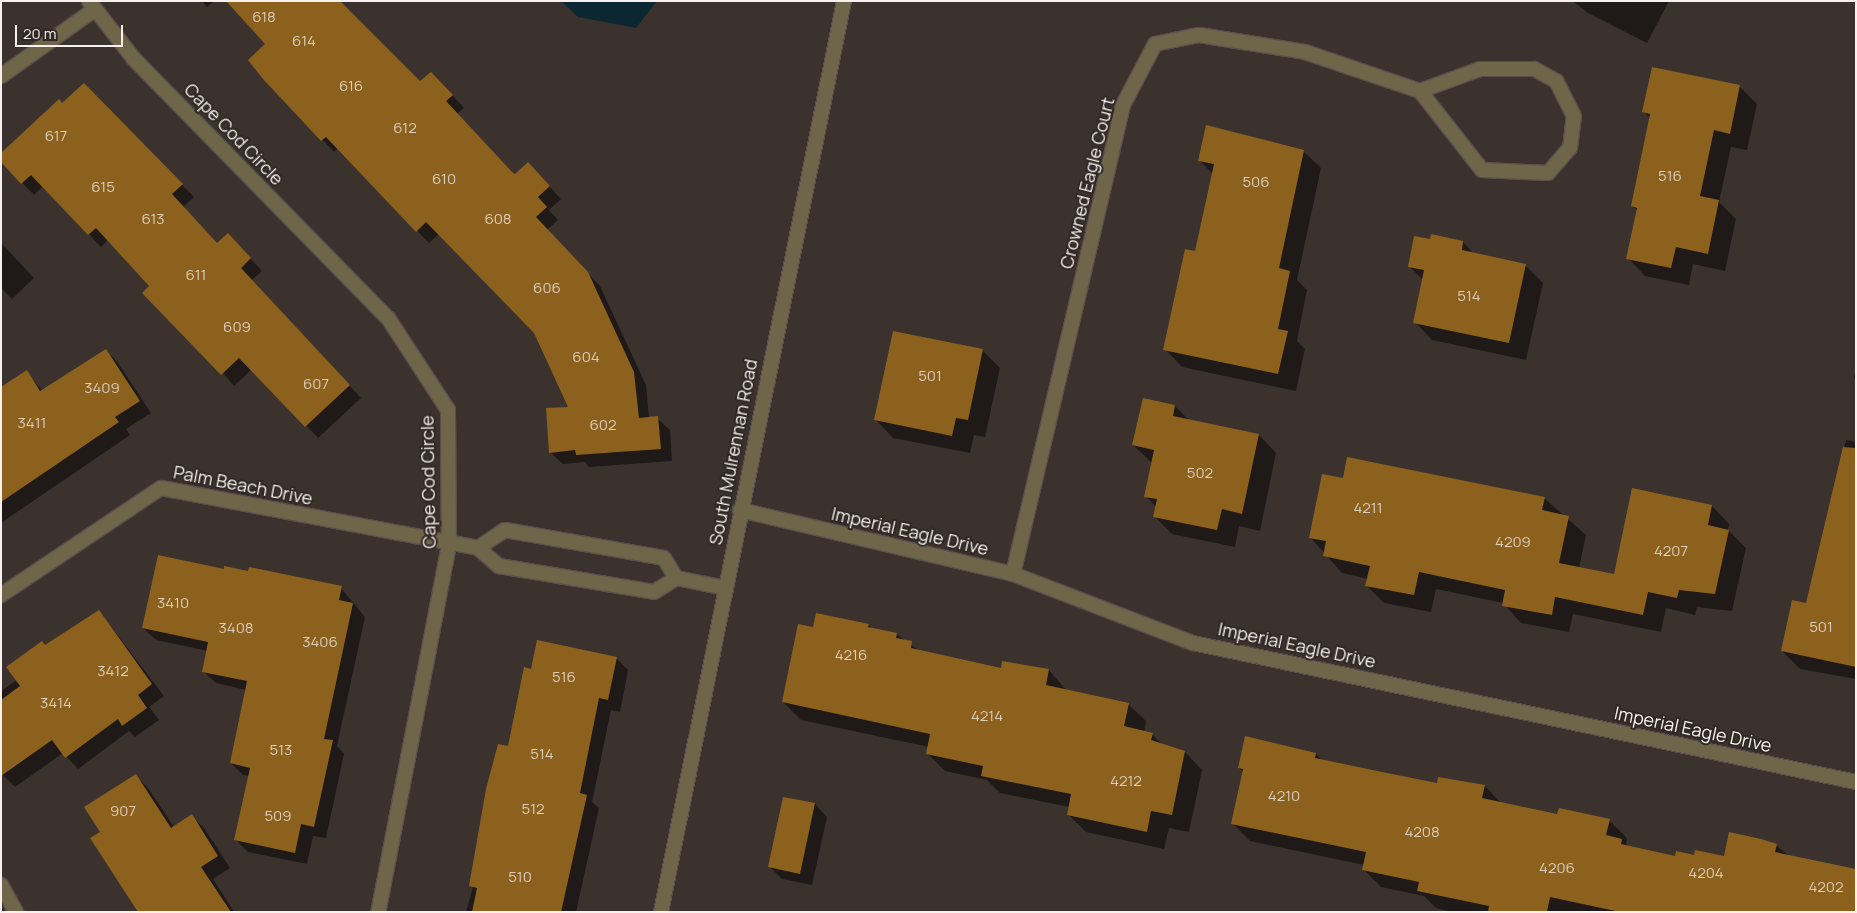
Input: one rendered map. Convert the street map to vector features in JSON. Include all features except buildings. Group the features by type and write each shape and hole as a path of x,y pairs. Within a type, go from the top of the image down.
{"street":[{"name":"South Mulrennan Road","path":"661,912 724,588 844,1"},
{"path":"1,76 91,6"},
{"name":"Cape Cod Circle","path":"91,6 134,58 388,318 448,410 449,545 378,912"},
{"name":"Crowned Eagle Court","path":"1013,574 1123,104 1155,44 1199,36 1305,52 1420,92"},
{"path":"1480,69 1534,69 1556,82 1574,116 1570,148 1548,173 1482,170 1420,92 1480,69"},
{"name":"Palm Beach Drive","path":"1,595 161,488 449,545 478,548"},
{"name":"Imperial Eagle Drive","path":"740,510 1013,574 1193,643 1856,782"},
{"path":"676,578 664,558 505,530 478,548 499,566 654,592 676,578 724,588"},
{"path":"1,885 16,912"}],"water":[{"path":"561,1 657,1 636,28 578,17"}]}
